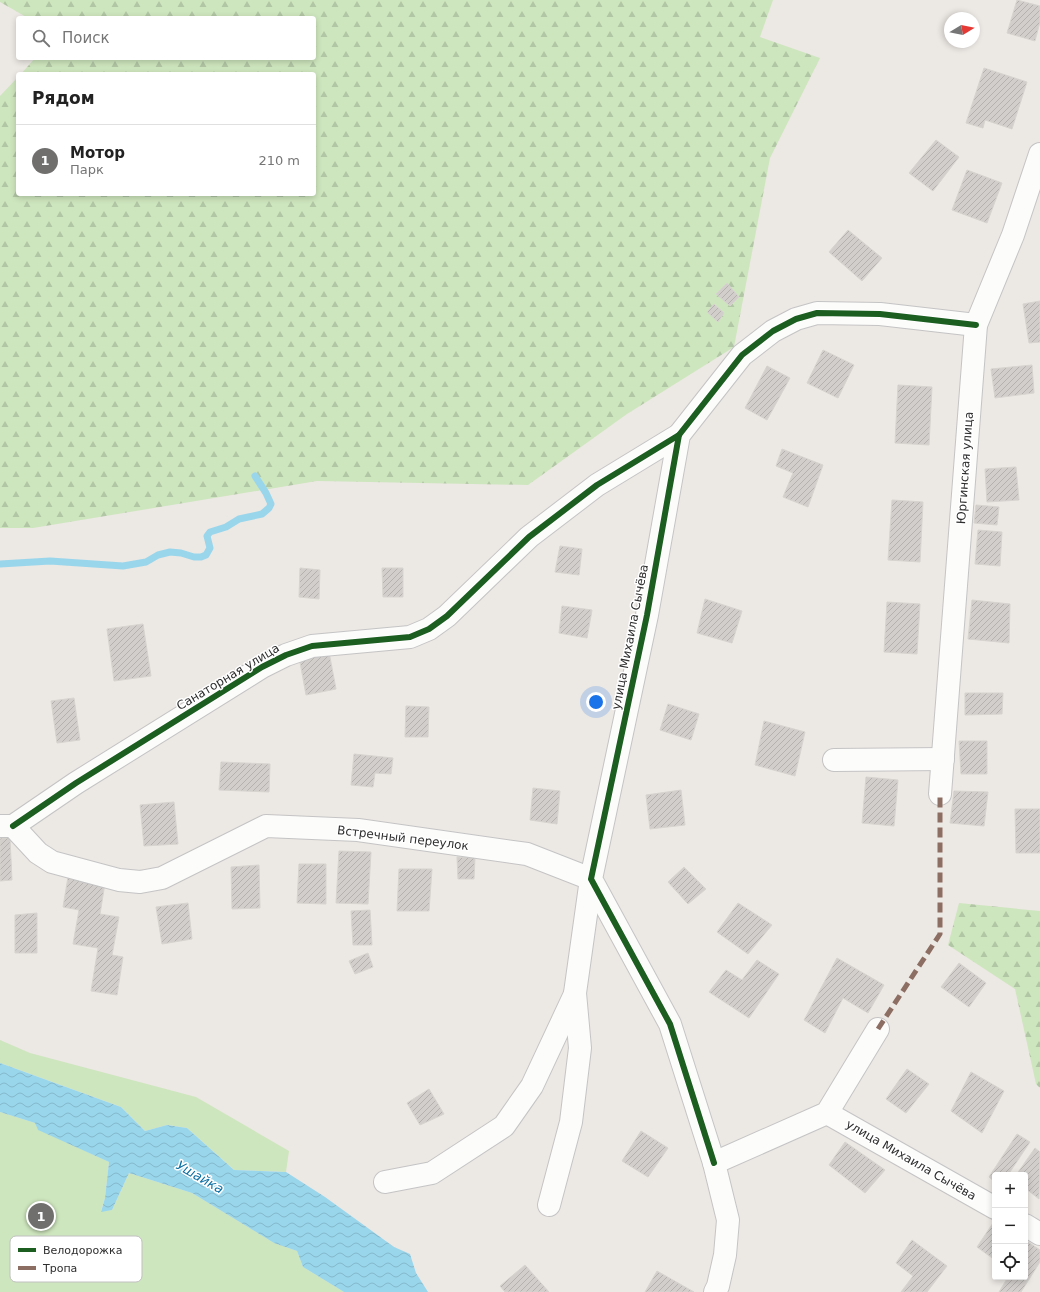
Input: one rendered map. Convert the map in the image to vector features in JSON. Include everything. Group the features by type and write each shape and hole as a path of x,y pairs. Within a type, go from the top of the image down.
{"street":[{"name":"Юргинская улица","path":"940,794 976,325 1013,235 1040,154"},
{"name":"улица Михаила Сычёва","path":"575,993 591,879 647,615 679,435 742,355 773,331 796,319 817,313 880,314 976,325"},
{"name":"Санаторная улица","path":"6,826 262,667 286,655 312,646 410,638 429,629 447,616 529,537 597,485 679,435"},
{"path":"834,760 942,759"},
{"name":"Встречный переулок","path":"6,826 52,862 119,880 140,882 162,878 266,826 358,830 527,854 591,879"},
{"path":"591,879 670,1024 714,1163 728,1220 725,1255 718,1286 714,1292"},
{"path":"385,1182 432,1173 504,1126 532,1086 575,993"},
{"path":"549,1205 571,1122 580,1048 575,993"},
{"path":"714,1163 827,1112 878,1029"},
{"name":"улица Михаила Сычёва","path":"827,1112 992,1206"},
{"path":"1028,1227 1040,1234"}],"green space":[{"path":"0,0 773,0 760,37 820,58 770,158 734,347 627,414 528,485 317,481 33,528 0,528 0,96 16,79 16,196 316,196 316,72 23,72 33,60 316,60 316,16 24,16 0,2"},
{"path":"959,903 1040,911 1040,1088 1036,1084 1015,989 948,945"},
{"path":"0,1040 30,1053 196,1097 289,1151 286,1172 234,1170 187,1128 167,1125 145,1131 121,1107 0,1063"},
{"path":"0,1112 35,1123 39,1130 109,1162 105,1198 101,1211 112,1210 129,1173 192,1193 274,1243 297,1251 303,1267 344,1292 0,1292"}],"water":[{"name":"Ушайка","path":"0,1063 121,1107 145,1131 167,1125 187,1128 234,1170 286,1172 325,1197 394,1247 410,1254 416,1273 428,1292 344,1292 303,1267 297,1251 274,1243 192,1193 129,1173 112,1210 101,1212 105,1198 109,1162 38,1130 35,1123 0,1112"}],"building":[{"path":"1017,0 1040,6 1040,22 1035,41 1007,33"},
{"path":"984,68 1027,82 1012,129 985,120 983,128 966,123"},
{"path":"936,140 959,157 933,191 909,173"},
{"path":"967,170 1002,183 987,223 952,210"},
{"path":"848,230 882,258 862,281 829,252"},
{"path":"727,283 739,297 730,306 716,294"},
{"path":"1040,301 1040,342 1029,343 1023,304"},
{"path":"714,304 724,313 718,322 707,312"},
{"path":"823,350 854,365 838,398 807,383"},
{"path":"1032,365 1034,393 995,398 991,369"},
{"path":"767,366 790,378 767,420 745,408"},
{"path":"898,385 932,387 929,445 895,443"},
{"path":"782,449 823,465 808,507 783,497 793,473 776,466"},
{"path":"1016,467 1019,500 987,502 985,469"},
{"path":"892,500 923,502 920,562 888,560"},
{"path":"976,505 999,507 997,525 974,523"},
{"path":"978,530 1002,532 1000,566 975,564"},
{"path":"560,546 582,549 579,575 555,572"},
{"path":"300,568 320,570 319,599 299,597"},
{"path":"382,568 403,568 403,597 383,597"},
{"path":"705,599 742,611 732,643 697,633"},
{"path":"972,600 1010,604 1009,643 968,639"},
{"path":"887,602 920,604 917,654 884,652"},
{"path":"562,606 592,610 587,638 559,633"},
{"path":"143,624 151,676 114,681 107,629"},
{"path":"329,652 336,689 306,695 299,657"},
{"path":"965,693 1003,693 1002,714 965,715"},
{"path":"74,698 80,740 57,743 51,701"},
{"path":"668,704 699,714 691,740 660,730"},
{"path":"406,706 429,707 428,737 405,737"},
{"path":"764,721 805,732 795,776 755,765"},
{"path":"959,741 987,741 987,774 961,774"},
{"path":"354,754 393,758 391,774 375,773 373,787 351,785"},
{"path":"221,762 270,764 269,792 219,790"},
{"path":"866,777 898,780 894,826 862,823"},
{"path":"533,788 560,791 557,824 530,820"},
{"path":"681,790 685,825 650,829 646,795"},
{"path":"954,791 988,792 984,826 950,823"},
{"path":"174,802 178,844 144,846 140,805"},
{"path":"1015,809 1040,809 1040,853 1016,853"},
{"path":"0,838 10,838 12,880 0,881"},
{"path":"339,851 371,852 368,904 336,903"},
{"path":"457,857 475,858 474,879 458,879"},
{"path":"299,864 326,864 326,904 297,903"},
{"path":"259,865 260,908 232,909 231,867"},
{"path":"684,867 706,889 688,904 668,882"},
{"path":"399,869 432,869 429,911 397,911"},
{"path":"68,877 105,883 100,914 119,917 112,955 123,957 117,995 91,991 98,948 73,944 79,910 63,907"},
{"path":"188,903 192,939 162,944 156,907"},
{"path":"738,903 772,925 748,954 717,932"},
{"path":"370,910 372,945 353,945 351,911"},
{"path":"37,913 37,953 15,953 15,915"},
{"path":"368,953 373,967 355,974 349,961"},
{"path":"837,958 884,985 868,1013 843,998 825,1033 804,1020"},
{"path":"757,960 779,974 749,1018 709,992 726,970 742,980"},
{"path":"959,963 986,983 969,1007 941,987"},
{"path":"907,1069 929,1084 906,1113 886,1099"},
{"path":"971,1072 1004,1091 982,1133 951,1111"},
{"path":"429,1089 444,1114 420,1125 407,1103"},
{"path":"641,1131 668,1148 648,1177 622,1161"},
{"path":"1017,1134 1030,1142 1010,1172 992,1172"},
{"path":"845,1142 885,1170 865,1193 829,1165"},
{"path":"1035,1148 1040,1152 1039,1199 1028,1190 1028,1172 1018,1172"},
{"path":"992,1172 992,1180 989,1177"},
{"path":"992,1224 992,1258 977,1247"},
{"path":"912,1240 947,1266 927,1292 901,1292 913,1276 896,1263"},
{"path":"1028,1242 1040,1250 1040,1262 1021,1292 999,1292 1006,1280 1028,1280"},
{"path":"525,1265 549,1292 505,1292 500,1286"},
{"path":"657,1271 694,1292 645,1292"}],"waterway":[{"path":"0,564 50,561 123,566 146,562 158,555 170,552 201,557 206,555 210,548 207,536 210,532 226,527 239,519 262,514 269,508 271,504 255,476"}],"marked path":[{"path":"878,1029 940,934 940,794"}],"cycle path":[{"path":"714,1163 670,1024 591,879 647,615 679,435 742,355 773,331 796,319 817,313 880,314 976,325"},
{"path":"13,826 76,783 262,667 286,655 312,646 410,637 429,629 447,616 529,537 597,485 679,435"}],"place":[{"name":"Мотор","path":"41,1216"}]}
